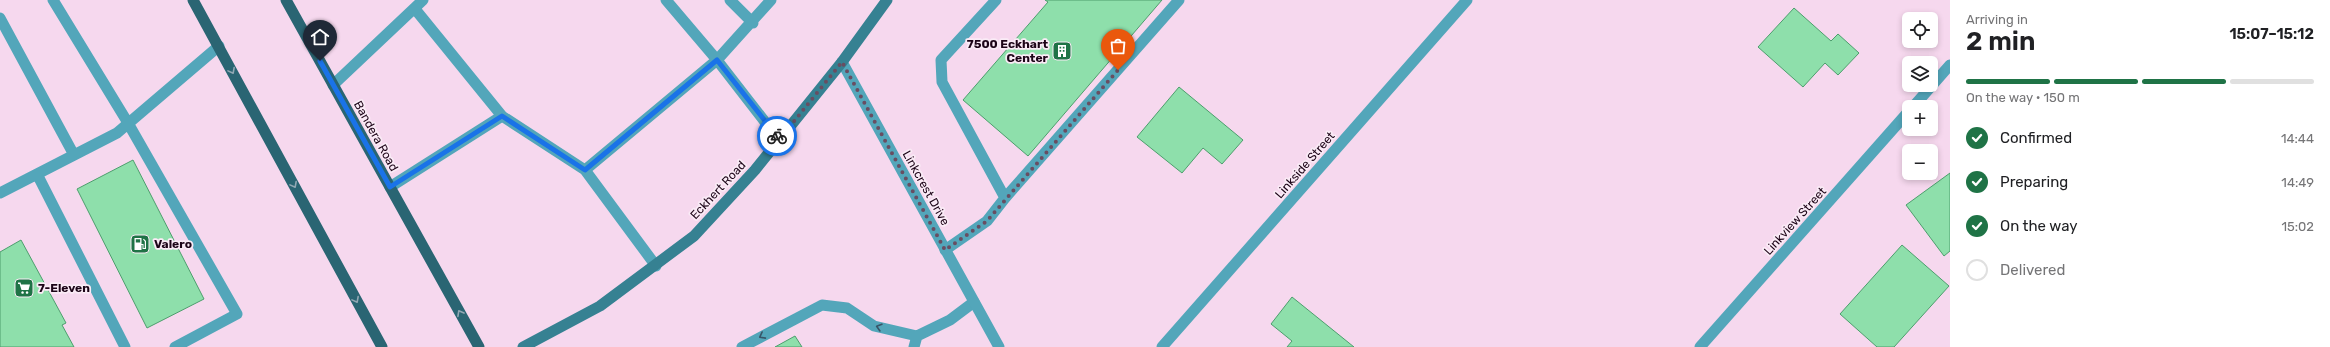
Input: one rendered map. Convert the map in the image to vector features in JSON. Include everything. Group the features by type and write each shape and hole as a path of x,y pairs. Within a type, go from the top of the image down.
{"main road":[{"path":"194,0 382,347"},
{"name":"Bandera Road","path":"286,0 479,347"},
{"name":"Eckhert Road","path":"523,347 600,306 656,266 694,236 755,170 842,62 887,0"}],"street":[{"path":"53,0 128,124 237,314 175,347"},
{"path":"333,85 423,0"},
{"path":"666,0 717,60 779,140"},
{"path":"730,0 753,23"},
{"path":"585,170 717,60 753,23 771,0"},
{"path":"996,0 941,60 942,82 1005,198"},
{"path":"945,250 987,221 1005,198 1180,0"},
{"name":"Linkside Street","path":"1162,347 1468,0"},
{"path":"415,9 502,116 585,170 656,266"},
{"path":"0,18 74,155"},
{"path":"0,193 117,133 218,46"},
{"name":"Linkcrest Drive","path":"842,62 999,347"},
{"path":"1919,100 1950,65"},
{"path":"390,187 502,116"},
{"name":"Linkview Street","path":"1700,347 1902,119"},
{"path":"37,174 125,347"},
{"path":"742,347 822,305 847,308 874,326 917,336 950,320 974,302"},
{"path":"914,347 917,336"}],"building":[{"name":"7500 Eckhart Center","path":"1045,0 1162,0 1028,156 963,100 1048,2"},
{"path":"1794,8 1831,41 1838,34 1859,53 1838,75 1825,63 1803,87 1758,47"},
{"path":"1179,87 1243,140 1222,164 1203,148 1182,173 1137,137"},
{"path":"133,160 204,299 147,328 77,189"},
{"path":"1950,173 1950,251 1944,256 1906,205"},
{"name":"7-Eleven","path":"21,240 66,323 62,325 74,347 0,347 0,252"},
{"path":"1902,245 1949,286 1894,347 1877,347 1840,314"},
{"path":"1292,297 1354,347 1287,347 1292,341 1271,324"},
{"path":"795,336 802,347 775,347"}],"way so far":[{"path":"777,136 779,140 842,62 945,250 987,221 1005,198 1118,70"}],"place":[{"name":"7500 Eckhart Center","path":"1062,51"},
{"name":"Valero","path":"140,244"},
{"name":"7-Eleven","path":"24,288"}],"route":[{"path":"320,61 390,187 502,116 585,170 717,60 777,136"}]}
